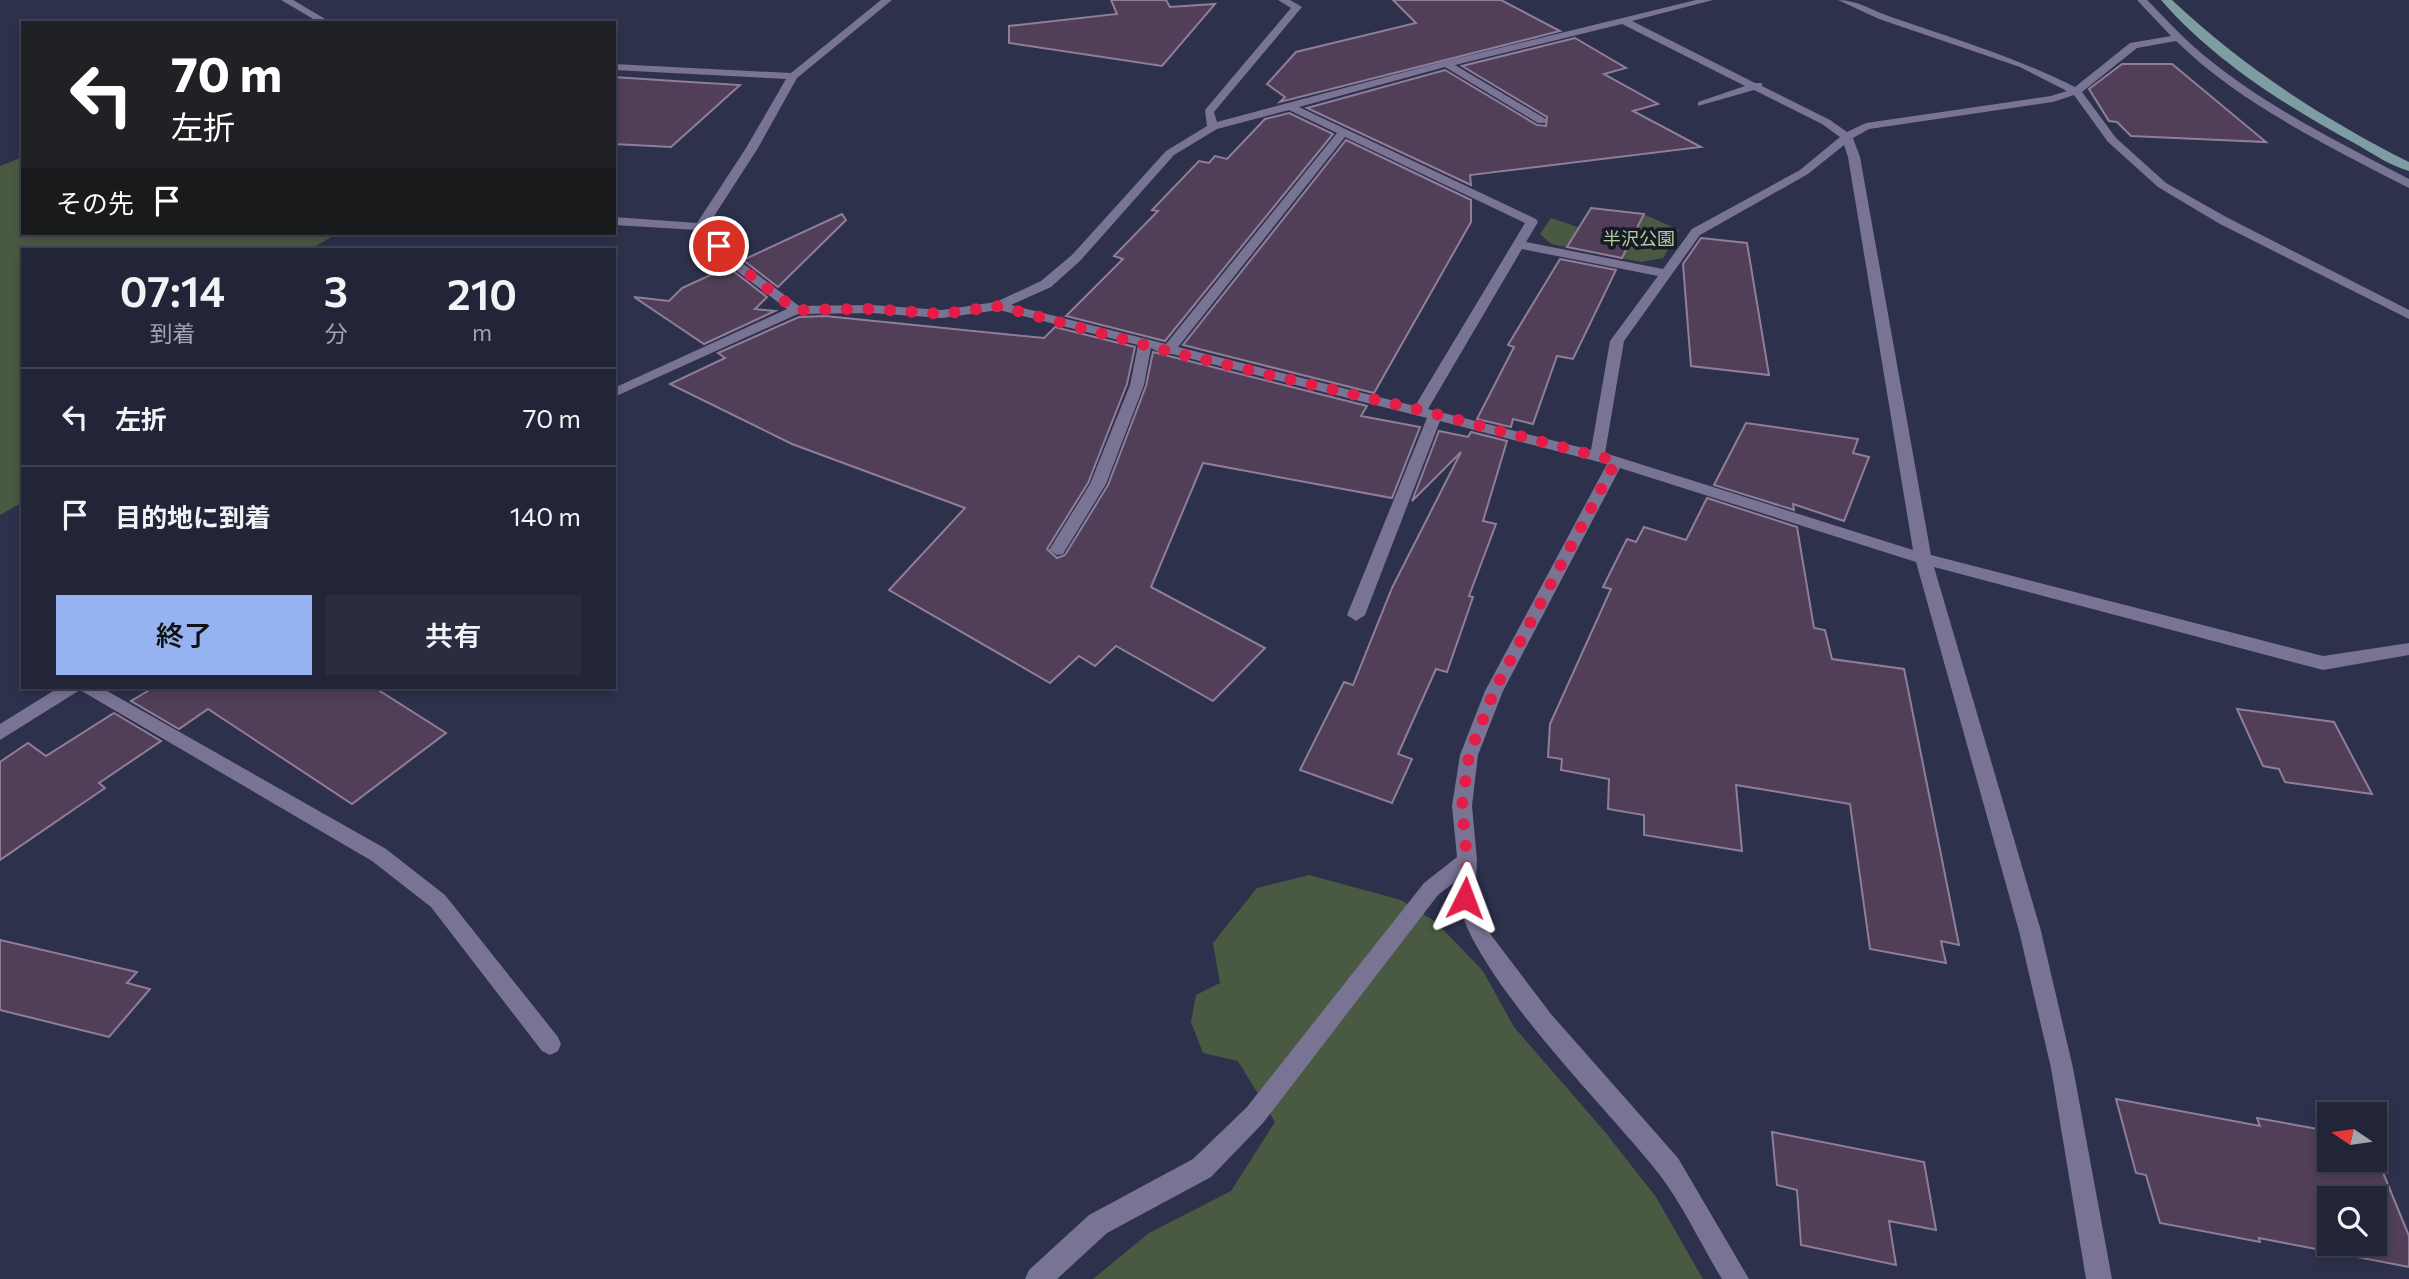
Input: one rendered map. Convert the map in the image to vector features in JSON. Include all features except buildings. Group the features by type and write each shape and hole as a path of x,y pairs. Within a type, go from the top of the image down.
{"street":[{"path":"286,0 323,21"},
{"path":"701,227 752,148 793,76 887,0"},
{"path":"1213,127 1209,112 1300,3 1283,0"},
{"path":"616,392 796,310 872,309 942,314 999,306 1046,285 1076,258 1170,153 1213,127 1446,64 1708,0"},
{"path":"1843,0 1882,17 2024,65 2076,91 2112,140 2162,185 2224,221 2409,315"},
{"path":"2142,0 2179,38 2233,82 2344,149 2409,184"},
{"path":"1624,21 1805,109 1847,137 1854,157 1923,559 2030,931 2062,1068 2099,1279"},
{"path":"1736,1279 1669,1167 1543,1021 1483,941 1465,898 1467,860 1462,806 1469,755 1494,691 1606,459 1617,341 1696,232 1804,173 1847,137 1866,127 2053,99 2076,91 2134,46 2179,38"},
{"path":"1446,64 1542,121"},
{"path":"616,68 793,76"},
{"path":"1702,104 1758,85"},
{"path":"1289,106 1532,222 1428,412 1356,615"},
{"path":"1167,351 1343,133"},
{"path":"616,221 701,227 737,265 796,310"},
{"path":"1521,245 1664,273"},
{"path":"999,306 1167,351 1428,412 1606,459 1923,559 2323,663 2409,649"},
{"path":"1057,550 1098,484 1137,386 1145,345"},
{"path":"0,733 70,689"},
{"path":"90,689 379,855 438,901 550,1044"},
{"path":"1038,1279 1098,1224 1202,1168 1255,1115 1431,889 1467,860"}],"green space":[{"path":"21,158 21,235 335,235 312,248 21,248 21,503 0,515 0,166"},
{"name":"半沢公園","path":"1639,212 1679,230 1663,258 1641,262 1551,244 1540,234 1551,218 1595,233"},
{"path":"1309,875 1401,900 1436,922 1483,971 1514,1027 1605,1132 1656,1197 1703,1279 1093,1279 1149,1233 1231,1191 1275,1122 1238,1061 1203,1053 1191,1022 1196,995 1220,983 1213,943 1257,888"}],"waterway":[{"path":"2166,0 2222,51 2280,94 2342,132 2409,167"}],"route":[{"path":"719,246 737,265 796,310 872,309 942,314 999,306 1167,351 1420,410 1616,461 1494,691 1469,755 1462,806 1467,860 1465,898"}]}
